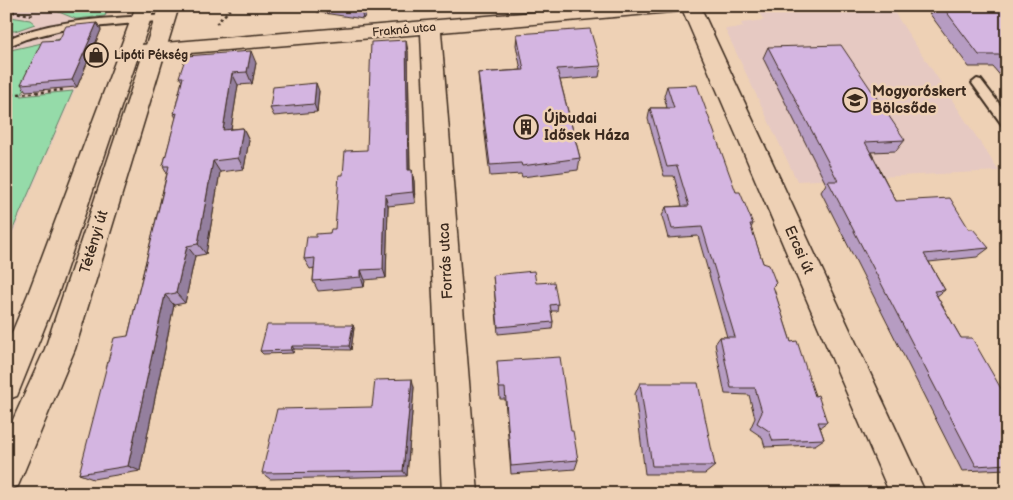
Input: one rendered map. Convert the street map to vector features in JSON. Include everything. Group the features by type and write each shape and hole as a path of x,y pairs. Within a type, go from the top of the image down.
{"street":[{"name":"Fraknó utca","path":"142,51 431,28 597,10 680,6"},
{"name":"Ercsi út","path":"690,6 908,494"},
{"name":"Tétényi út","path":"6,385 142,51 155,13"},
{"name":"Forrás utca","path":"431,28 460,494"},
{"name":"Tétényi út","path":"6,474 40,399 65,332 142,51"}],"lane":[{"path":"8,41 54,27 155,13"},
{"path":"977,83 1007,124"}],"path":[{"path":"213,28 232,6"},
{"path":"6,95 64,90"},
{"path":"6,156 9,144"}],"shaded area":[{"path":"6,6 111,6 6,250"},
{"name":"Mogyoróskert Bölcsőde","path":"794,6 890,6 999,171 797,181 725,29 743,27 741,23 764,20 757,10"}],"green space":[{"path":"44,6 109,6 105,16 76,19"},
{"path":"6,18 30,20 35,24 15,31 6,31"},
{"path":"60,39 45,46 21,96 73,91 6,245 6,51"}],"building":[{"path":"942,6 1007,6 1007,58 1004,55 979,55"},
{"path":"97,23 72,80 21,84 42,41 59,40 66,26"},
{"name":"Újbudai Idősek Háza","path":"590,29 601,66 557,69 580,158 522,166 521,163 490,165 478,73 524,70 517,34"},
{"path":"406,40 408,170 412,170 413,192 385,195 383,269 361,270 361,277 313,281 315,258 304,259 307,237 316,237 316,234 330,233 331,229 335,229 339,175 343,175 345,151 367,150 371,42"},
{"path":"841,45 905,140 865,142 896,201 950,198 969,229 973,229 989,248 924,254 945,290 934,291 961,338 972,338 1007,399 1007,464 976,466 828,181 838,181 768,47"},
{"path":"251,51 247,72 232,73 223,130 243,128 238,158 213,161 198,244 187,246 176,293 165,295 128,466 79,474 114,338 128,336 169,166 163,166 177,113 174,114 183,77 179,77 186,56"},
{"path":"316,83 314,104 270,108 273,87"},
{"path":"697,85 736,192 740,192 753,224 750,224 763,263 769,265 776,283 773,286 791,342 797,341 815,396 818,395 827,422 818,422 824,439 773,441 769,431 757,423 762,412 755,388 731,388 720,337 735,337 702,227 672,229 666,207 689,206 677,166 667,167 650,108 674,108 667,86"},
{"path":"534,271 536,283 554,282 558,304 550,305 553,322 498,327 493,275"},
{"path":"267,325 353,325 349,346 292,346 291,350 260,351"},
{"path":"560,357 571,431 573,431 578,460 511,466 505,388 499,388 497,361"},
{"path":"412,379 403,471 262,473 277,409 372,407 375,380"},
{"path":"640,383 698,383 715,466 652,466"}],"place":[{"name":"Lipóti Pékség","path":"96,55"},
{"name":"Mogyoróskert Bölcsőde","path":"855,100"},
{"name":"Újbudai Idősek Háza","path":"526,127"}]}
